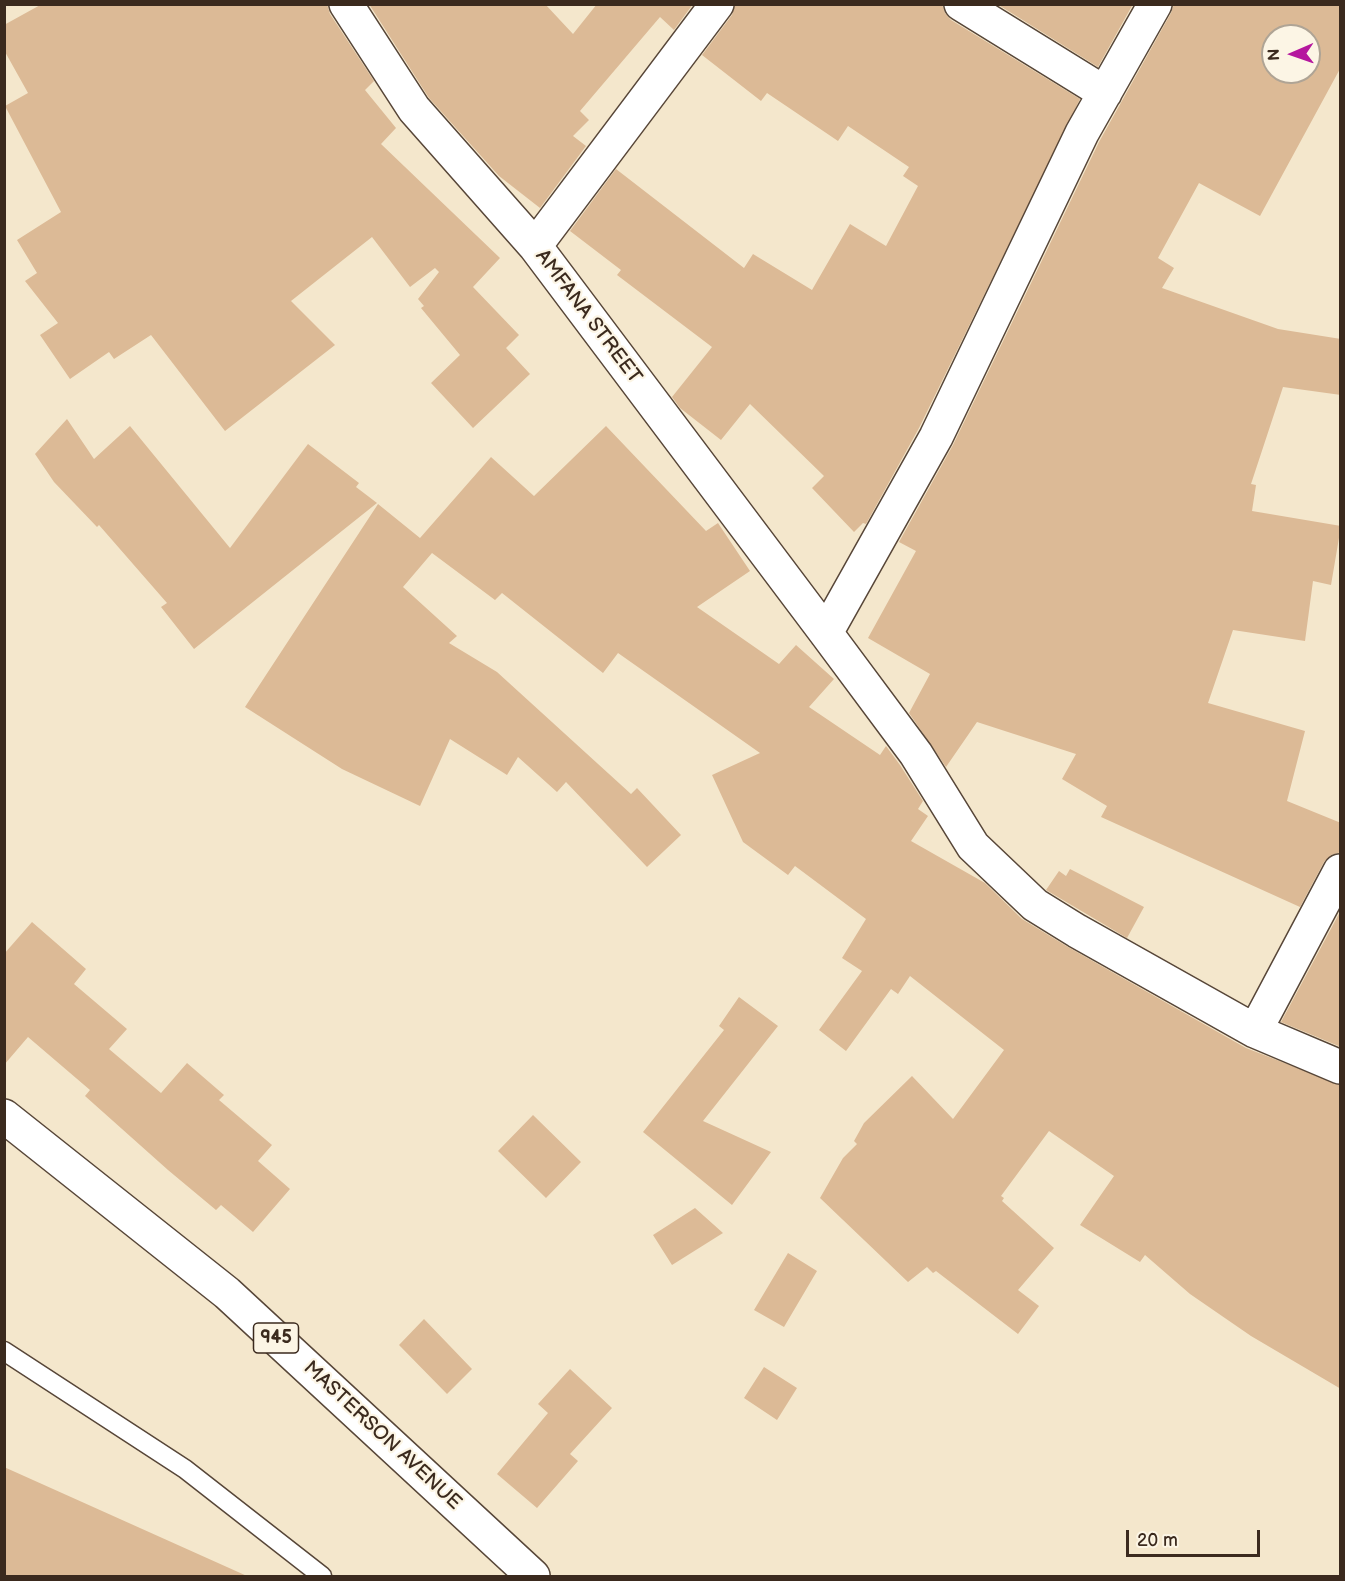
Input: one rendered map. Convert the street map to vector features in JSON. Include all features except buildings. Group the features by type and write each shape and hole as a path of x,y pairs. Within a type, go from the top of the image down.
{"street":[{"name":"AMFANA STREET","path":"346,4 414,109 535,246 826,633 916,754 973,846 1035,905 1255,1031 1341,1067"},
{"path":"535,246 717,4"},
{"path":"961,4 1105,93"},
{"path":"826,633 936,437 1082,133 1155,4"},
{"path":"1255,1031 1341,871"},
{"name":"MASTERSON AVENUE","path":"4,1116 227,1293 533,1576"}],"lane":[{"path":"4,1351 185,1469 322,1576"}]}
